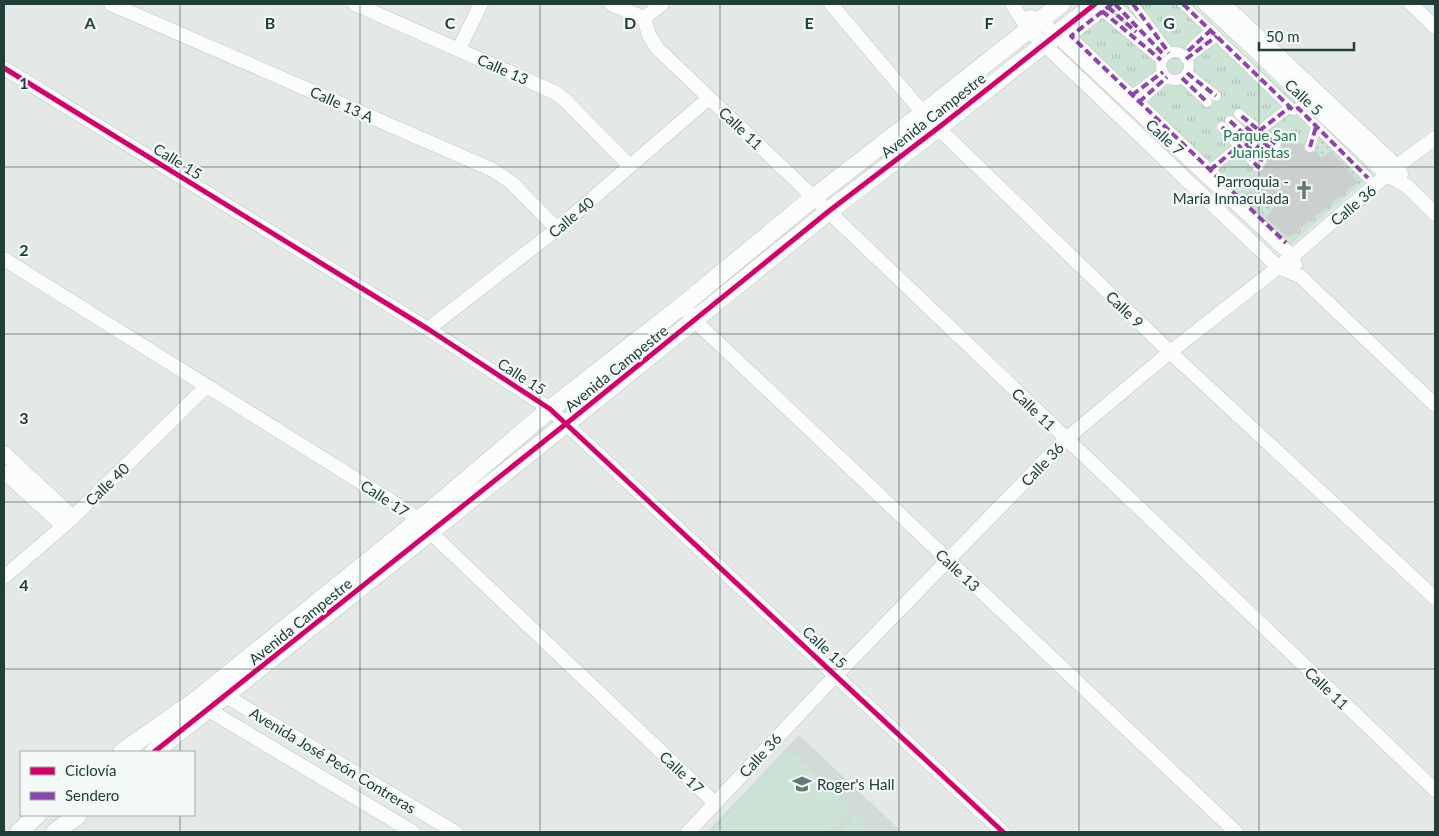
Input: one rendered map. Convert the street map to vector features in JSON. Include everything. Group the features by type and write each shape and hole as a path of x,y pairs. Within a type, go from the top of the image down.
{"street":[{"name":"Calle 13 A","path":"111,4 491,170 511,182 557,229"},
{"name":"Calle 13","path":"355,4 554,92 565,100 630,166"},
{"path":"460,50 481,4"},
{"path":"611,4 644,18 662,4"},
{"name":"Calle 9","path":"831,4 923,114 1170,352 1435,598"},
{"name":"Avenida Campestre","path":"424,527 550,409 683,305 813,198 923,114 1061,4"},
{"path":"1124,4 1165,56"},
{"path":"1132,4 1165,56 1161,70 1169,79 1183,77"},
{"path":"1183,4 1293,110 1298,108 1368,178"},
{"name":"Calle 5","path":"1205,4 1392,171"},
{"name":"Calle 5","path":"1224,4 1435,214"},
{"path":"1411,4 1435,27"},
{"path":"1106,6 1165,56"},
{"path":"1106,6 1165,56"},
{"path":"1106,6 1071,36 1286,243"},
{"name":"Avenida Campestre","path":"155,751 221,689 424,527 567,424 829,212 1049,39 1106,6"},
{"name":"Calle 7","path":"1015,8 1292,256 1300,276"},
{"name":"Calle 11","path":"644,18 648,35 657,48 1435,790"},
{"path":"1184,58 1214,33"},
{"name":"Calle 7","path":"1049,39 1278,267 1300,276 1435,405"},
{"path":"1165,56 1180,53 1189,62 1183,77"},
{"name":"Calle 15","path":"4,68 428,329 550,409 1003,832"},
{"path":"1136,99 1165,75"},
{"path":"1183,77 1209,101 1183,77"},
{"name":"Calle 40","path":"428,329 557,229 709,98"},
{"path":"1260,131 1290,107"},
{"path":"1230,121 1260,131 1276,144 1266,154 1258,167 1240,146 1230,121"},
{"path":"1230,121 1266,154"},
{"path":"1310,147 1316,127"},
{"name":"Calle 36","path":"688,832 836,675 1066,439 1170,352 1292,256 1392,171 1435,138"},
{"path":"1210,170 1240,146"},
{"path":"1245,203 1262,197"},
{"name":"Calle 17","path":"4,259 410,513 715,803"},
{"name":"Calle 13","path":"683,305 694,320 1236,832"},
{"name":"Calle 40","path":"4,577 68,522 207,386"},
{"path":"4,452 68,522"},
{"path":"4,472 68,522"},
{"name":"Avenida José Peón Contreras","path":"221,689 455,832"},
{"name":"Avenida Campestre","path":"124,751 203,704"},
{"name":"Avenida José Peón Contreras","path":"203,704 408,829"},
{"path":"408,829 415,809"},
{"path":"19,832 36,816"},
{"path":"55,832 77,816"}],"shaded area":[{"name":"Roger's Hall","path":"799,735 902,832 707,832"}],"green space":[{"name":"Parque San Juanistas","path":"1105,4 1191,4 1373,174 1288,247 1066,36"},
{"path":"1322,138 1360,180 1358,182 1332,150 1322,157 1315,149"},
{"path":"1267,202 1274,208 1266,216 1255,208"},
{"name":"Roger's Hall","path":"789,750 852,809 830,832 712,832"},
{"path":"856,814 875,832 839,832"}],"building":[{"name":"Parroquia - María Inmaculada","path":"1286,144 1304,144 1305,152 1311,154 1316,151 1322,159 1331,151 1358,182 1288,237 1266,218 1276,206 1267,201 1269,198 1267,192 1260,191 1258,177 1271,157"}],"marked path":[{"path":"1112,4 1071,36 1286,243"},
{"path":"1115,4 1165,56"},
{"path":"1133,4 1169,53"},
{"path":"1183,4 1293,110 1298,108 1368,178"},
{"path":"1108,7 1136,32"},
{"path":"1102,11 1161,60"},
{"path":"1188,51 1211,30"},
{"path":"1186,59 1217,36"},
{"path":"1132,95 1163,72"},
{"path":"1187,73 1216,96"},
{"path":"1139,102 1167,77"},
{"path":"1182,78 1207,102"},
{"path":"1259,131 1290,107"},
{"path":"1222,127 1258,167 1264,154 1276,144 1239,114"},
{"path":"1230,121 1265,154"},
{"path":"1246,127 1271,149"},
{"path":"1310,147 1316,127"},
{"path":"1237,135 1262,160"},
{"path":"1210,170 1239,146"},
{"path":"1245,203 1262,197"}],"cycle path":[{"path":"155,751 567,423 829,211 1095,4"},
{"path":"4,68 428,329 550,409 1003,832"}],"place":[{"name":"Parroquia - María Inmaculada","path":"1304,190"},
{"name":"Roger's Hall","path":"802,784"}]}
